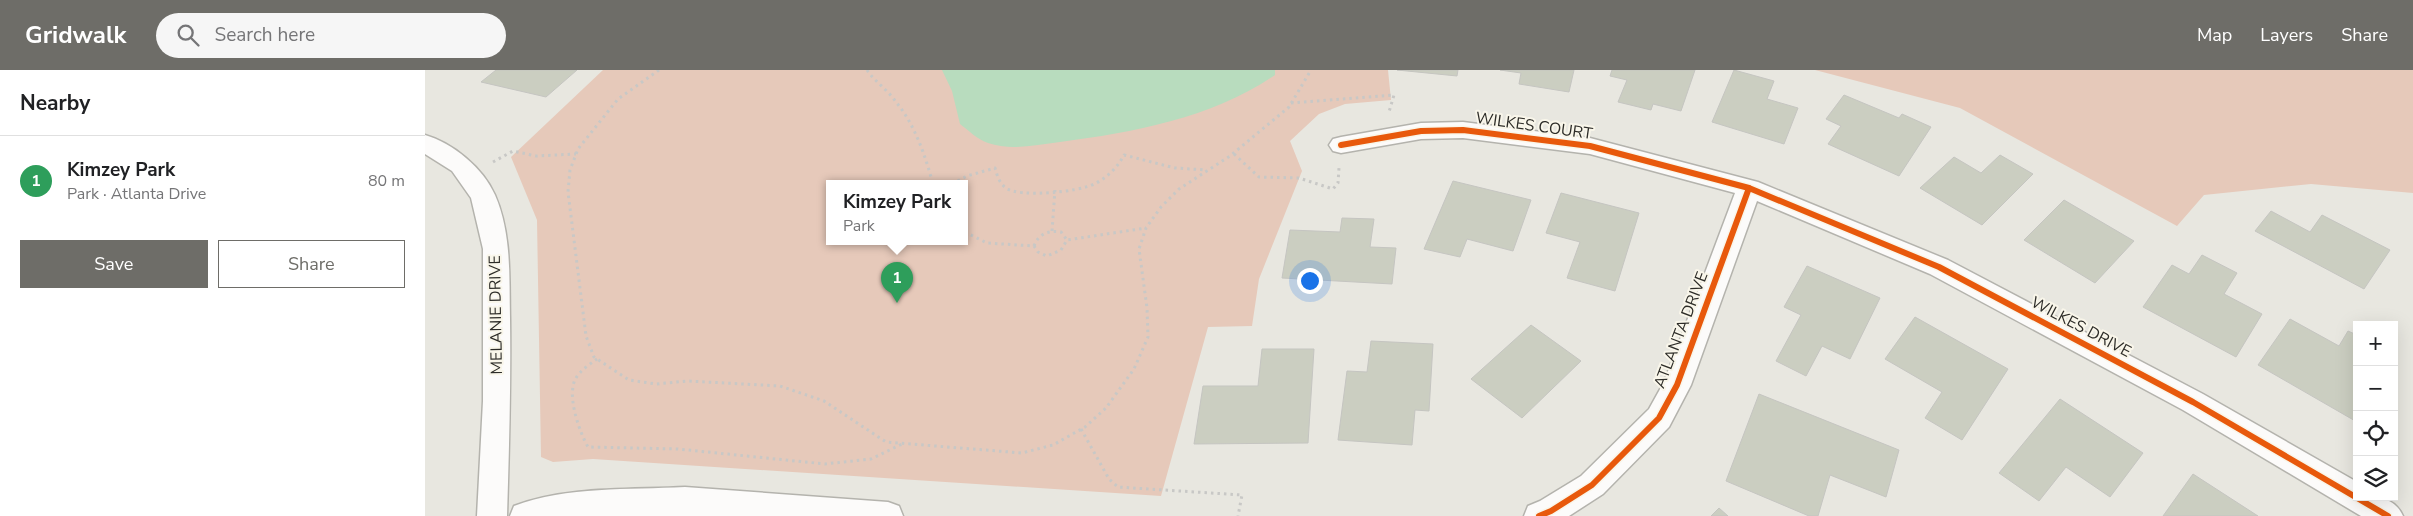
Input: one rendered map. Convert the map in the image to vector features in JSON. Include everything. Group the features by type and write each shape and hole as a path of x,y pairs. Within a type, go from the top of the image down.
{"street":[{"name":"WILKES COURT","path":"1341,145 1421,131 1463,130 1590,146 1749,188"},
{"name":"MELANIE DRIVE","path":"425,143 460,165 483,196 496,249 497,401 492,516"},
{"name":"ATLANTA DRIVE","path":"1539,516 1551,511 1592,485 1659,418 1677,385 1749,188"},
{"name":"WILKES DRIVE","path":"1749,188 1939,267 2193,402 2388,516"},
{"path":"525,516 575,506 685,502 888,516"}],"path":[{"path":"659,70 618,99 577,154 570,170 568,192 585,336 594,357 629,380 638,382 656,384 688,381 724,382 780,386 799,391 824,401 886,442 1022,453 1053,445 1081,429 1106,408 1119,392 1134,369 1148,336 1147,308 1139,249 1146,228 1161,207 1179,189 1233,154 1260,133 1291,103 1311,70"},
{"path":"867,70 873,80 896,100 907,117 919,143 932,180"},
{"path":"1291,103 1313,104 1377,95 1394,95 1380,138"},
{"path":"1233,154 1259,177 1278,179 1299,178 1333,189 1338,183 1341,145"},
{"path":"468,176 513,151 536,156 577,154"},
{"path":"960,180 995,168 1002,185 1009,190 1022,194 1090,186 1114,169 1124,155 1175,168 1207,170"},
{"path":"1052,231 1055,190"},
{"path":"1067,240 1146,228"},
{"path":"1052,231 1061,232 1067,240 1063,250 1055,256 1045,256 1037,252 1035,246 1035,241 1040,236 1052,231"},
{"path":"968,234 987,243 1035,246"},
{"path":"597,359 579,373 573,385 581,433 588,447 678,449 825,464 871,459 903,443"},
{"path":"1081,429 1109,479 1118,486 1242,495 1238,516"}],"shaded area":[{"path":"603,70 1388,70 1391,100 1345,104 1319,114 1290,141 1302,171 1259,279 1252,326 1208,327 1161,496 593,459 553,462 541,457 537,220 511,157"},
{"path":"942,70 1275,70 1275,75 1251,90 1225,102 1172,121 1088,138 1024,147 1006,147 984,142 960,124 952,91"},
{"path":"1815,70 2413,70 2413,193 2311,184 2204,195 2177,226 1960,108"}],"building":[{"path":"496,70 577,70 546,97 481,82"},
{"path":"1397,70 1458,70 1457,76"},
{"path":"1500,70 1574,70 1569,92 1519,84 1521,73"},
{"path":"1612,70 1695,70 1681,111 1653,104 1651,110 1618,102 1627,80 1610,76"},
{"path":"1734,70 1774,81 1767,99 1798,108 1784,144 1712,122"},
{"path":"1844,95 1899,118 1902,114 1931,127 1899,176 1828,144 1841,126 1826,119"},
{"path":"2000,155 2033,174 1982,225 1920,188 1954,157 1981,173"},
{"path":"1453,181 1531,200 1513,251 1467,239 1460,257 1424,249"},
{"path":"1561,193 1639,213 1615,291 1567,278 1580,242 1546,233"},
{"path":"2064,200 2134,241 2095,283 2024,240"},
{"path":"2271,211 2310,232 2322,215 2390,250 2364,289 2255,231"},
{"path":"1342,218 1374,219 1370,247 1396,248 1392,284 1282,278 1290,230 1340,232"},
{"path":"2202,255 2237,273 2224,294 2262,314 2236,357 2143,307 2172,265 2189,274"},
{"path":"1807,266 1880,298 1850,359 1822,346 1806,376 1776,361 1801,315 1784,307"},
{"path":"1915,317 2008,369 1962,440 1925,418 1942,392 1885,359"},
{"path":"2290,319 2339,346 2348,331 2353,333 2353,420 2258,365"},
{"path":"1531,325 1581,361 1522,418 1471,379"},
{"path":"1371,341 1433,344 1429,411 1415,410 1412,445 1338,440 1347,371 1367,372"},
{"path":"1262,349 1314,349 1308,443 1194,444 1203,386 1258,386"},
{"path":"1759,394 1899,450 1886,497 1830,475 1818,516 1809,516 1726,481"},
{"path":"2060,399 2143,453 2110,497 2066,467 2039,501 1999,473"},
{"path":"2193,474 2258,516 2163,516"},
{"path":"1719,508 1728,516 1711,516"}],"cycle path":[{"path":"1341,145 1421,131 1463,130 1590,146 1749,188 1939,267 2193,402 2388,516"},
{"path":"1539,516 1551,511 1592,485 1659,418 1677,385 1749,188"}],"place":[{"name":"Kimzey Park","path":"897,303"}]}
